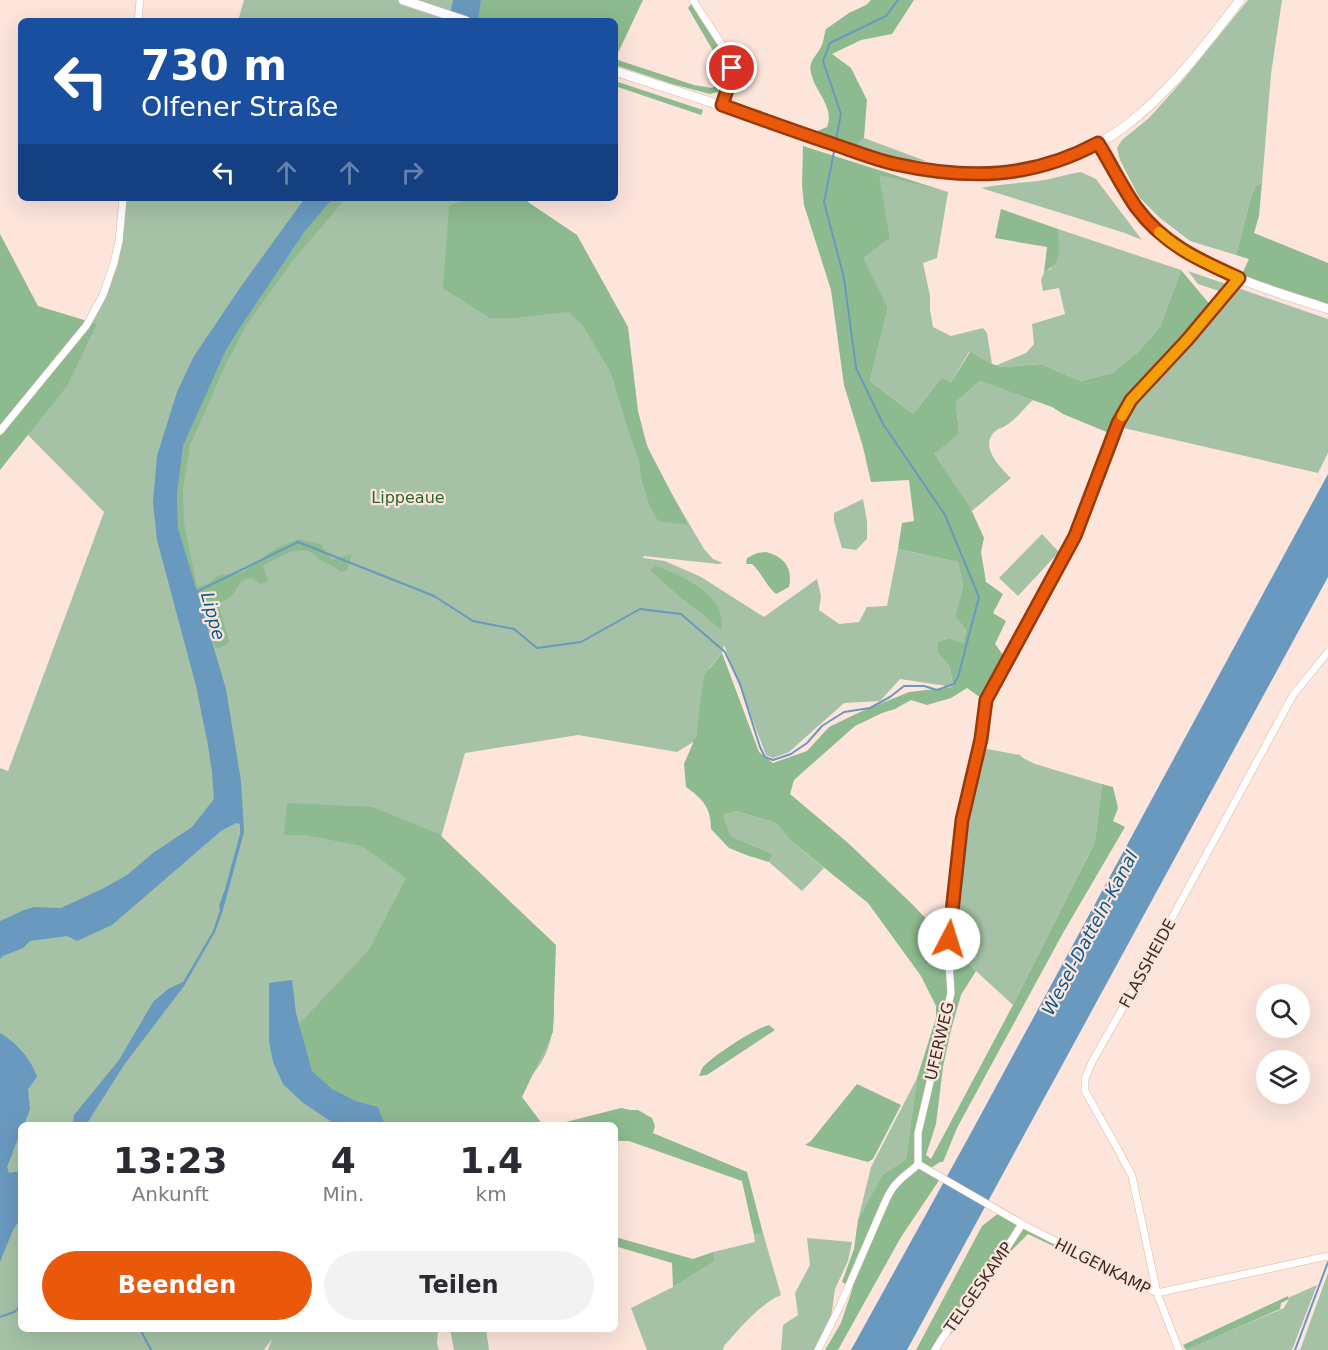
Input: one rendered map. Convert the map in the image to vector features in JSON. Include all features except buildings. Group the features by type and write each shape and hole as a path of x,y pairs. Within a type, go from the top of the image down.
{"main road":[{"path":"403,0 457,18"},
{"path":"618,72 879,159 963,174 1005,172 1058,162 1098,143 1122,128 1148,106 1180,73 1240,0"},
{"path":"1098,143 1136,207 1167,239 1198,260 1251,284 1328,309"}],"street":[{"path":"138,18 140,0"},
{"path":"693,0 731,59 731,78 722,105"},
{"path":"0,431 86,326 103,295 118,247 123,201"},
{"name":"UFERWEG","path":"918,1164 918,1134 951,993 949,939 958,845 981,739 986,700 1075,536 1118,423 1131,400 1216,307 1239,278"},
{"name":"FLASSHEIDE","path":"1157,1293 1132,1176 1085,1090 1085,1079 1092,1062 1293,694 1328,652"},
{"path":"818,1350 892,1188 918,1164"},
{"name":"HILGENKAMP","path":"918,1164 996,1210 1157,1293 1179,1350"},
{"name":"TELGESKAMP","path":"935,1350 1022,1224"},
{"path":"1157,1293 1328,1256"}],"green space":[{"path":"244,0 642,0 618,19 239,18"},
{"path":"481,0 643,0 618,53 618,18 478,18"},
{"path":"871,0 914,0 892,34 861,40 832,54 851,68 867,100 864,138 857,145 817,131 827,127 829,120 827,106 813,80 811,65 822,45 826,29"},
{"path":"1248,0 1282,0 1271,74 1262,183 1256,185 1251,197 1236,255 1190,241 1160,218 1139,197 1120,160 1117,148 1122,140 1149,118 1183,80"},
{"path":"692,3 728,59 728,75 724,90 710,94 618,66 618,60 694,85 712,88 718,84 722,66 688,8"},
{"path":"618,82 703,110 701,115 618,87"},
{"path":"864,138 926,161 900,160 857,145"},
{"path":"803,146 948,192 879,175 890,238 863,258 888,308 870,381 913,414 942,377 951,382 970,352 992,364 1003,367 1041,364 1081,381 1112,373 1138,352 1160,327 1181,270 1212,307 1128,400 1109,433 1063,414 1052,407 980,381 956,402 959,434 935,453 970,507 984,538 981,552 986,582 1003,594 993,613 1006,621 995,644 1006,659 981,698 967,688 951,698 927,705 911,700 855,726 794,780 790,794 847,842 912,904 976,971 961,995 951,1030 943,1067 936,1124 926,1155 931,1159 1013,1005 1095,842 1102,784 1113,787 1118,808 1113,821 1125,827 1063,933 957,1128 943,1162 931,1168 921,1162 920,1152 914,1163 940,1179 901,1237 838,1350 825,1350 841,1323 853,1287 842,1282 854,1249 858,1220 882,1175 906,1159 917,1078 936,1018 936,1006 921,976 868,903 791,841 776,823 736,811 723,815 731,836 773,854 769,862 729,848 711,829 705,805 686,787 684,764 696,736 704,675 722,653 759,752 773,763 807,751 829,727 858,713 909,692 953,687 950,667 937,652 938,642 949,638 963,643 966,630 955,616 963,586 958,562 898,549 902,523 914,521 909,480 871,482 844,385 831,290 804,205"},
{"path":"1081,172 1096,179 1142,240 981,188 1044,180"},
{"path":"878,174 948,192 937,258 923,263 930,296 933,327 951,336 983,328 987,333 992,364 969,352 951,382 942,377 913,414 870,381 888,308 862,258 890,238"},
{"path":"1262,183 1259,216 1254,233 1328,263 1328,304 1241,276 1249,259 1236,255 1251,197 1256,185"},
{"name":"Lippeaue","path":"125,201 521,201 636,414 653,462 704,549 713,559 723,563 644,556 643,558 665,561 701,577 764,617 817,579 821,596 819,610 839,624 859,622 867,607 887,606 898,549 958,562 963,586 955,616 966,630 963,643 949,638 938,642 937,652 950,667 953,687 900,679 880,701 844,703 789,752 773,758 766,755 724,645 722,653 709,668 695,741 677,752 578,735 465,753 440,841 550,947 554,1014 550,1041 537,1068 495,1122 18,1122 18,1332 438,1332 439,1350 268,1350 272,1339 264,1350 0,1350 0,768 8,771 104,512 26,433 90,322 122,242"},
{"path":"330,201 343,201 293,260 247,324 225,366 190,445 183,490 184,523 197,587 208,584 217,576 243,572 276,548 299,539 320,544 332,560 352,554 347,571 340,572 334,566 303,550 285,554 263,565 268,581 261,584 251,578 246,579 229,598 223,602 217,600 229,641 226,645 216,649 209,633 178,528 177,494 183,446 225,352 305,231"},
{"path":"462,201 528,201 577,235 628,327 638,411 647,446 688,525 658,521 649,504 641,477 639,459 611,373 582,324 568,312 490,318 443,288 449,206"},
{"path":"1001,209 1058,229 1059,248 1055,264 1044,272 1047,247 995,238"},
{"path":"1058,229 1181,270 1160,327 1138,352 1112,373 1081,381 1041,364 1003,367 997,365 1026,353 1034,344 1032,324 1065,314 1059,288 1043,291 1041,280 1044,272 1051,269 1058,242"},
{"path":"0,234 38,306 97,324 67,386 0,470"},
{"path":"1188,271 1328,319 1328,453 1318,473 1119,427 1134,403 1231,295 1198,284"},
{"path":"980,381 1033,400 1013,421 998,429 991,436 989,442 992,455 1011,478 972,511 938,462 935,452 959,434 956,402"},
{"path":"863,499 867,539 856,550 842,548 834,513"},
{"path":"1042,534 1059,552 1018,596 999,578"},
{"path":"766,552 782,560 790,574 789,587 776,594 752,564 746,564 747,558"},
{"path":"656,566 690,581 710,597 721,618 721,630 650,570"},
{"path":"982,748 1020,755 1035,764 1102,784 1095,842 1013,1005 952,946 964,818"},
{"path":"287,803 372,807 439,834 556,945 553,1032 522,1097 541,1122 384,1122 378,1107 356,1101 332,1089 312,1071 299,1024 369,950 406,878 362,846 305,835 284,835"},
{"path":"736,811 776,823 791,841 824,868 802,891 769,862 773,854 731,836 723,815"},
{"path":"769,1025 775,1030 707,1075 699,1076 703,1067 716,1056 744,1037"},
{"path":"917,1078 906,1159 882,1175 858,1220 871,1167"},
{"path":"857,1084 901,1105 873,1159 868,1162 805,1145 811,1141"},
{"path":"621,1108 638,1110 652,1118 655,1126 653,1133 747,1172 763,1233 754,1235 742,1181 629,1141 618,1141 618,1122 566,1122"},
{"path":"1000,1212 1113,1272 1112,1274 1028,1234 997,1265 953,1332 941,1340 935,1350 916,1350 982,1226"},
{"path":"763,1233 781,1295 751,1317 724,1346 723,1350 647,1350 631,1308 673,1287 715,1261 713,1252 755,1242 754,1235"},
{"path":"618,1238 693,1259 713,1252 715,1261 673,1287 672,1263 618,1247"},
{"path":"807,1238 852,1242 848,1261 835,1289 831,1318 816,1350 781,1350 783,1325 798,1315 795,1293 810,1265"},
{"path":"1328,1273 1328,1350 1300,1350"},
{"path":"1317,1285 1292,1350 1185,1350 1284,1308 1290,1297"},
{"path":"1288,1296 1289,1299 1281,1303 1280,1309 1186,1350 1183,1345"},
{"path":"451,1332 486,1332 489,1350 454,1350"}],"water":[{"path":"453,0 481,0 478,18 450,18"},
{"path":"303,201 330,201 305,231 225,352 183,446 177,494 178,528 226,689 241,781 244,832 223,910 215,932 184,986 124,1065 88,1122 73,1122 74,1115 119,1060 153,1002 168,989 183,982 213,931 240,834 240,824 236,823 221,831 112,925 77,941 67,936 30,941 23,948 0,959 0,921 34,907 61,908 127,875 153,853 192,827 214,799 208,745 196,686 157,540 153,502 157,456 177,392 194,356"},
{"name":"Wesel-Datteln-Kanal","path":"1328,474 1328,577 907,1350 851,1350 972,1131"},
{"path":"292,980 296,1013 312,1071 332,1089 356,1101 378,1107 384,1122 332,1122 302,1102 283,1084 273,1062 269,1041 269,983"},
{"path":"0,1033 23,1052 37,1077 28,1089 30,1109 25,1122 18,1122 18,1139 7,1167 9,1173 18,1172 18,1222 0,1262"}],"waterway":[{"path":"836,139 841,114 823,61 830,43 886,16 898,0"},
{"name":"Lippe","path":"196,592 298,542 434,596 473,621 514,629 537,648 581,642 640,609 681,614 725,652 740,684 760,747 765,757 773,760 791,754 807,743 822,726 844,712 870,708 904,686 924,686 937,690 954,684 958,677 979,597 945,515 883,424 856,368 844,278 824,202 834,152"},
{"path":"1295,1350 1328,1262"},
{"path":"0,1317 18,1309"},
{"path":"142,1332 151,1350"}],"slow traffic":[{"path":"1122,416 1131,400 1187,340 1239,278 1198,260 1159,232"}],"route":[{"path":"732,68 722,105 895,164 963,174 989,174 1058,162 1098,143 1136,207 1152,225 1167,239 1198,260 1239,278 1187,340 1131,400 1118,423 1075,536 986,700 981,739 962,820 949,939"}]}
